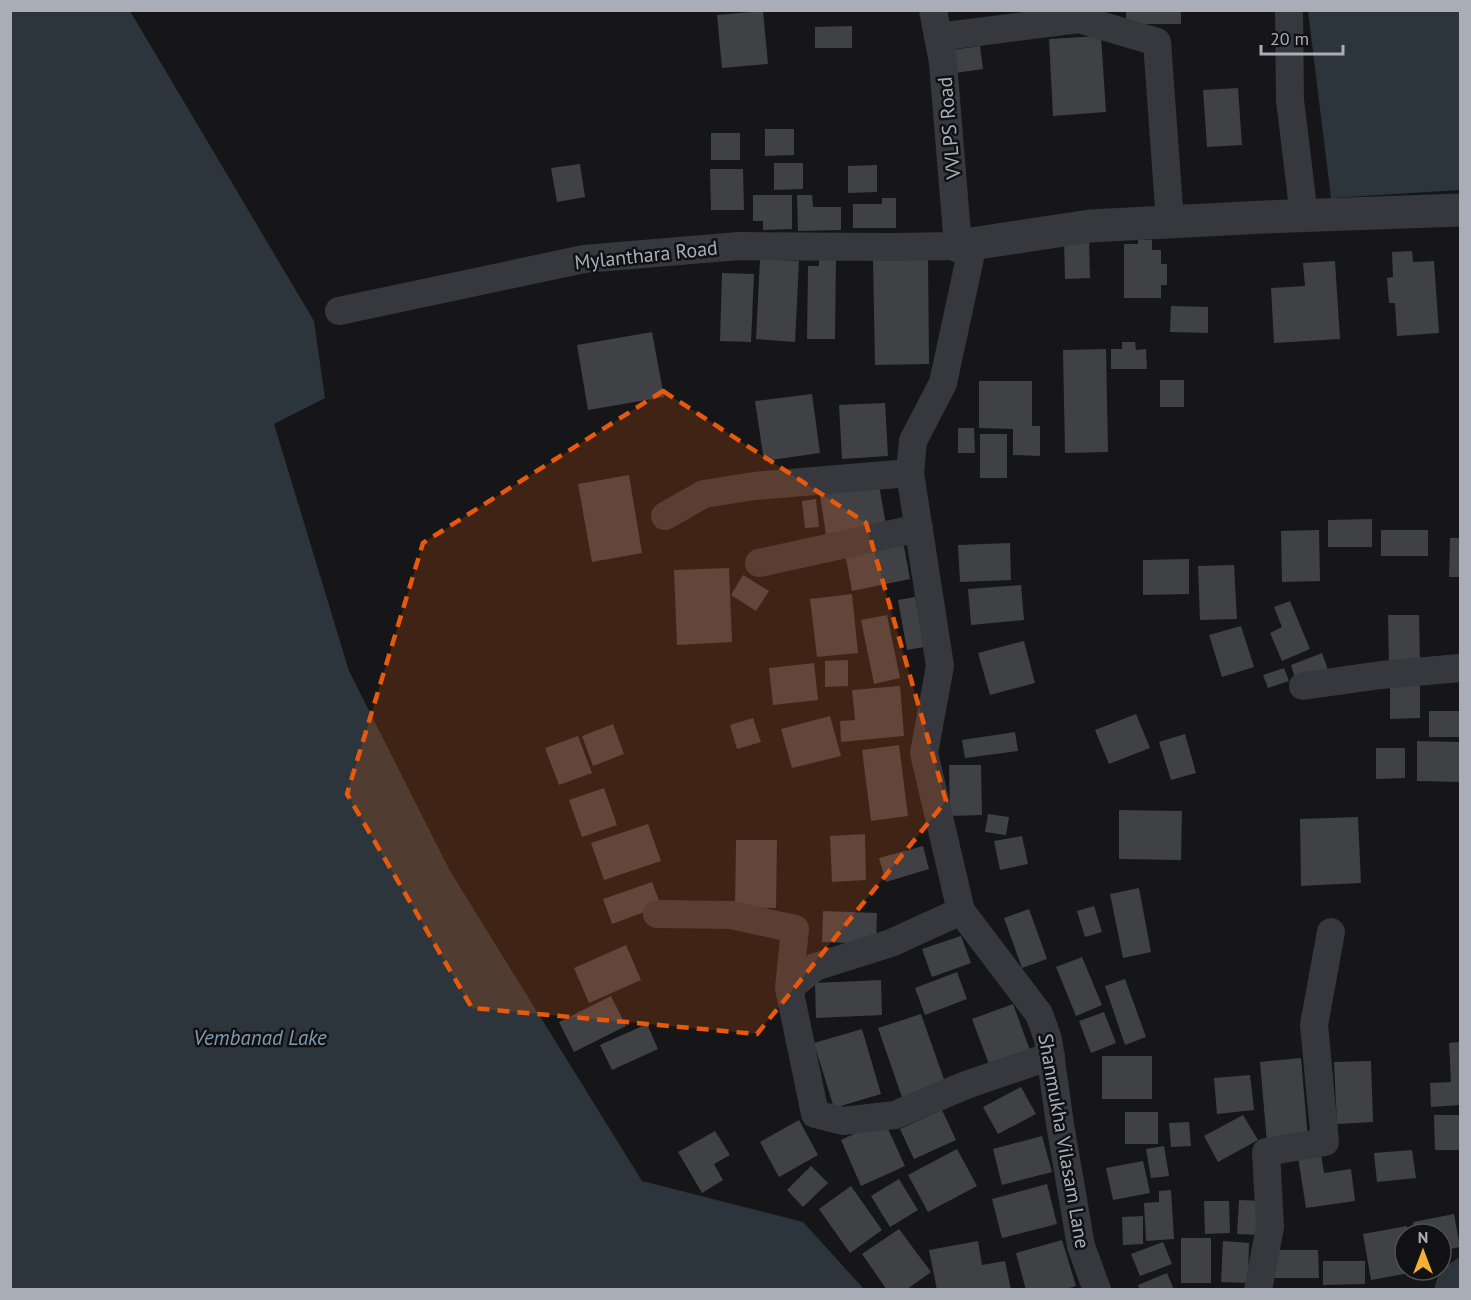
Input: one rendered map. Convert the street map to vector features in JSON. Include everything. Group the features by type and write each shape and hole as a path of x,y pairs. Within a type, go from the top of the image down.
{"street":[{"path":"1289,10 1290,100 1304,216"},
{"path":"936,24 1079,19 1157,42 1170,222"},
{"name":"VVLPS Road","path":"936,24 966,245"},
{"path":"966,245 1090,226 1461,210"},
{"name":"Mylanthara Road","path":"339,311 584,259 739,246 890,248 966,245"},
{"name":"Shanmukha Vilasam Lane","path":"966,245 943,383 913,441 910,473 940,666 924,753 961,911 1039,1014 1048,1039 1081,1246 1097,1290"},
{"path":"665,516 704,494 754,486 910,473"},
{"path":"759,563 919,528"},
{"path":"1303,686 1381,675 1461,668"},
{"path":"789,988 815,968 891,943 961,911"},
{"path":"657,914 731,915 795,929 789,988 815,1114 843,1121 895,1115 966,1085 1051,1056"},
{"path":"1258,1290 1270,1227 1266,1152 1324,1142 1314,1025 1331,932"}],"highlighted area":[{"path":"663,391 866,523 946,801 757,1034 472,1008 347,794 423,543"}],"water":[{"name":"Vembanad Lake","path":"10,11 130,11 314,321 325,398 274,424 349,671 450,871 642,1181 803,1222 864,1289 11,1289"},
{"path":"1308,11 1460,11 1460,190 1331,198"},
{"path":"1460,1257 1460,1289 1434,1289 1436,1282 1453,1282 1453,1262"}],"building":[{"path":"1126,10 1181,10 1181,24 1126,24"},
{"path":"763,11 768,64 722,68 717,15"},
{"path":"852,26 852,48 815,48 815,27"},
{"path":"1101,36 1106,112 1053,116 1049,39"},
{"path":"980,46 983,69 955,73 952,50"},
{"path":"1238,88 1242,145 1207,147 1203,90"},
{"path":"765,129 794,129 794,155 765,156"},
{"path":"711,133 740,133 740,160 711,160"},
{"path":"774,163 803,163 803,189 774,190"},
{"path":"580,164 585,197 557,202 551,168"},
{"path":"877,165 877,192 848,193 848,166"},
{"path":"710,169 743,169 744,210 711,210"},
{"path":"753,195 792,195 792,229 763,230 763,221 753,221"},
{"path":"797,195 812,195 813,207 841,207 841,230 798,231"},
{"path":"882,198 896,198 896,228 853,228 853,204 882,204"},
{"path":"1089,238 1090,278 1065,279 1064,239"},
{"path":"1138,240 1152,240 1152,250 1161,250 1161,264 1167,264 1167,285 1161,285 1161,298 1124,298 1124,244 1138,244"},
{"path":"1412,251 1413,262 1434,261 1439,333 1397,336 1395,303 1389,303 1387,278 1393,277 1392,252"},
{"path":"819,253 836,254 835,339 807,339 808,266 819,266"},
{"path":"928,257 929,364 875,365 873,258"},
{"path":"760,259 799,261 795,342 756,339"},
{"path":"1335,261 1340,339 1274,343 1271,288 1305,286 1303,263"},
{"path":"722,273 754,274 751,342 720,341"},
{"path":"1171,306 1208,307 1208,333 1170,332"},
{"path":"652,332 664,397 588,410 577,345"},
{"path":"1122,342 1135,342 1136,350 1146,349 1147,369 1111,369 1111,349 1122,349"},
{"path":"1106,349 1108,452 1065,453 1063,350"},
{"path":"1160,380 1184,380 1184,407 1160,407"},
{"path":"979,381 1032,381 1032,426 1040,426 1040,456 1013,455 1013,429 979,428"},
{"path":"812,394 820,453 764,461 755,401"},
{"path":"885,403 888,456 842,459 839,405"},
{"path":"958,428 974,428 975,453 958,453"},
{"path":"980,434 1007,434 1007,478 980,478"},
{"path":"629,475 642,553 592,562 578,484"},
{"path":"878,479 887,531 827,541 819,489"},
{"path":"816,499 819,527 805,528 802,501"},
{"path":"1372,519 1372,547 1328,547 1328,520"},
{"path":"1319,530 1320,581 1282,582 1281,531"},
{"path":"1381,530 1428,530 1428,556 1381,556"},
{"path":"902,536 910,579 852,591 844,548"},
{"path":"1450,538 1460,538 1460,577 1449,577"},
{"path":"1010,543 1011,580 960,582 958,545"},
{"path":"1189,559 1189,594 1143,595 1143,560"},
{"path":"1234,565 1237,619 1200,620 1198,566"},
{"path":"729,568 732,642 677,645 674,570"},
{"path":"743,575 769,591 756,611 731,595"},
{"path":"1021,585 1024,620 971,625 968,589"},
{"path":"852,594 858,653 817,657 810,599"},
{"path":"915,597 924,647 907,650 898,600"},
{"path":"1290,601 1310,649 1282,661 1270,633 1282,627 1274,607"},
{"path":"887,615 900,678 874,684 861,620"},
{"path":"1388,615 1419,615 1420,666 1389,666"},
{"path":"1241,626 1254,667 1222,677 1209,635"},
{"path":"1024,641 1035,683 990,695 978,653"},
{"path":"1322,653 1328,670 1296,681 1291,665"},
{"path":"848,660 848,686 825,687 825,661"},
{"path":"814,663 818,700 773,705 769,668"},
{"path":"1284,668 1289,681 1268,688 1263,675"},
{"path":"1390,683 1420,683 1420,718 1390,719"},
{"path":"900,686 904,736 841,742 840,721 855,720 852,690"},
{"path":"1429,711 1460,711 1460,737 1429,737"},
{"path":"1136,714 1150,748 1109,764 1095,730"},
{"path":"830,716 841,756 792,768 781,729"},
{"path":"753,718 761,742 737,749 730,725"},
{"path":"613,724 624,754 593,766 582,736"},
{"path":"1015,732 1018,751 965,758 962,740"},
{"path":"1185,734 1196,773 1171,780 1159,742"},
{"path":"578,736 592,773 559,785 545,748"},
{"path":"1417,741 1460,742 1460,782 1417,781"},
{"path":"899,745 908,816 871,821 862,750"},
{"path":"1376,748 1405,748 1405,778 1376,779"},
{"path":"949,765 981,765 982,815 950,816"},
{"path":"604,788 617,825 582,837 569,800"},
{"path":"1119,810 1182,811 1181,860 1119,859"},
{"path":"988,814 1009,817 1006,835 985,832"},
{"path":"1358,817 1361,883 1301,886 1300,819"},
{"path":"648,824 661,861 604,880 591,843"},
{"path":"865,834 866,880 832,882 830,836"},
{"path":"1022,836 1028,864 1000,870 994,841"},
{"path":"736,840 777,840 776,908 735,907"},
{"path":"923,846 929,869 886,882 879,858"},
{"path":"652,882 661,906 612,924 603,899"},
{"path":"1139,888 1151,952 1123,958 1110,894"},
{"path":"1094,906 1102,932 1085,937 1077,911"},
{"path":"1029,909 1047,959 1022,968 1004,918"},
{"path":"823,911 877,913 876,944 822,942"},
{"path":"961,936 971,963 932,977 922,949"},
{"path":"626,945 641,980 589,1003 574,968"},
{"path":"1082,957 1102,1005 1076,1016 1056,967"},
{"path":"957,972 967,999 925,1015 915,988"},
{"path":"1125,979 1146,1037 1125,1045 1105,986"},
{"path":"881,980 882,1015 816,1018 815,983"},
{"path":"611,996 626,1026 574,1052 559,1022"},
{"path":"1013,1004 1031,1053 990,1067 972,1019"},
{"path":"1104,1012 1116,1043 1091,1053 1079,1021"},
{"path":"921,1014 947,1088 904,1103 878,1028"},
{"path":"647,1024 658,1049 612,1070 600,1045"},
{"path":"862,1029 881,1094 834,1108 814,1043"},
{"path":"1460,1042 1460,1105 1431,1107 1430,1083 1451,1082 1449,1043"},
{"path":"1102,1056 1152,1056 1152,1099 1102,1099"},
{"path":"1301,1058 1308,1140 1267,1143 1260,1062"},
{"path":"1371,1061 1373,1122 1337,1124 1334,1062"},
{"path":"1250,1075 1254,1110 1217,1114 1214,1078"},
{"path":"1021,1087 1036,1114 998,1134 983,1107"},
{"path":"942,1110 956,1140 914,1159 900,1129"},
{"path":"1125,1112 1158,1112 1158,1144 1125,1144"},
{"path":"1243,1115 1258,1140 1218,1162 1204,1136"},
{"path":"1434,1115 1460,1115 1460,1150 1435,1150"},
{"path":"799,1120 818,1155 779,1177 760,1142"},
{"path":"884,1120 905,1166 861,1186 841,1140"},
{"path":"1189,1122 1191,1146 1171,1147 1169,1123"},
{"path":"715,1131 730,1155 714,1164 723,1180 702,1193 678,1152"},
{"path":"1042,1136 1052,1172 1002,1185 993,1149"},
{"path":"1164,1146 1169,1176 1151,1178 1146,1149"},
{"path":"957,1149 977,1186 928,1212 908,1175"},
{"path":"1412,1150 1416,1178 1377,1182 1374,1153"},
{"path":"1321,1154 1324,1173 1351,1169 1355,1201 1306,1208 1298,1157"},
{"path":"1143,1161 1150,1193 1113,1200 1106,1168"},
{"path":"811,1166 828,1183 803,1207 787,1190"},
{"path":"899,1179 918,1210 890,1227 871,1196"},
{"path":"1047,1184 1057,1224 1002,1238 992,1199"},
{"path":"851,1186 882,1230 850,1253 819,1209"},
{"path":"1171,1190 1174,1239 1146,1241 1144,1203 1159,1202 1159,1191"},
{"path":"1239,1200 1264,1201 1262,1235 1237,1234"},
{"path":"1204,1201 1229,1201 1230,1233 1205,1234"},
{"path":"1454,1214 1460,1247 1453,1248 1453,1222 1413,1222"},
{"path":"1143,1216 1143,1244 1123,1245 1122,1217"},
{"path":"899,1229 931,1272 906,1290 887,1290 862,1254"},
{"path":"1393,1229 1393,1276 1371,1280 1363,1234"},
{"path":"1181,1238 1211,1238 1211,1283 1181,1283"},
{"path":"1062,1240 1076,1286 1063,1290 1026,1290 1016,1253"},
{"path":"978,1241 982,1265 1005,1261 1011,1290 937,1290 929,1250"},
{"path":"1223,1241 1249,1243 1248,1283 1221,1282"},
{"path":"1163,1242 1172,1264 1140,1276 1131,1254"},
{"path":"1272,1250 1318,1250 1319,1278 1272,1278"},
{"path":"1323,1261 1365,1261 1365,1284 1323,1285"},
{"path":"1167,1273 1174,1290 1140,1290 1138,1285"}]}
